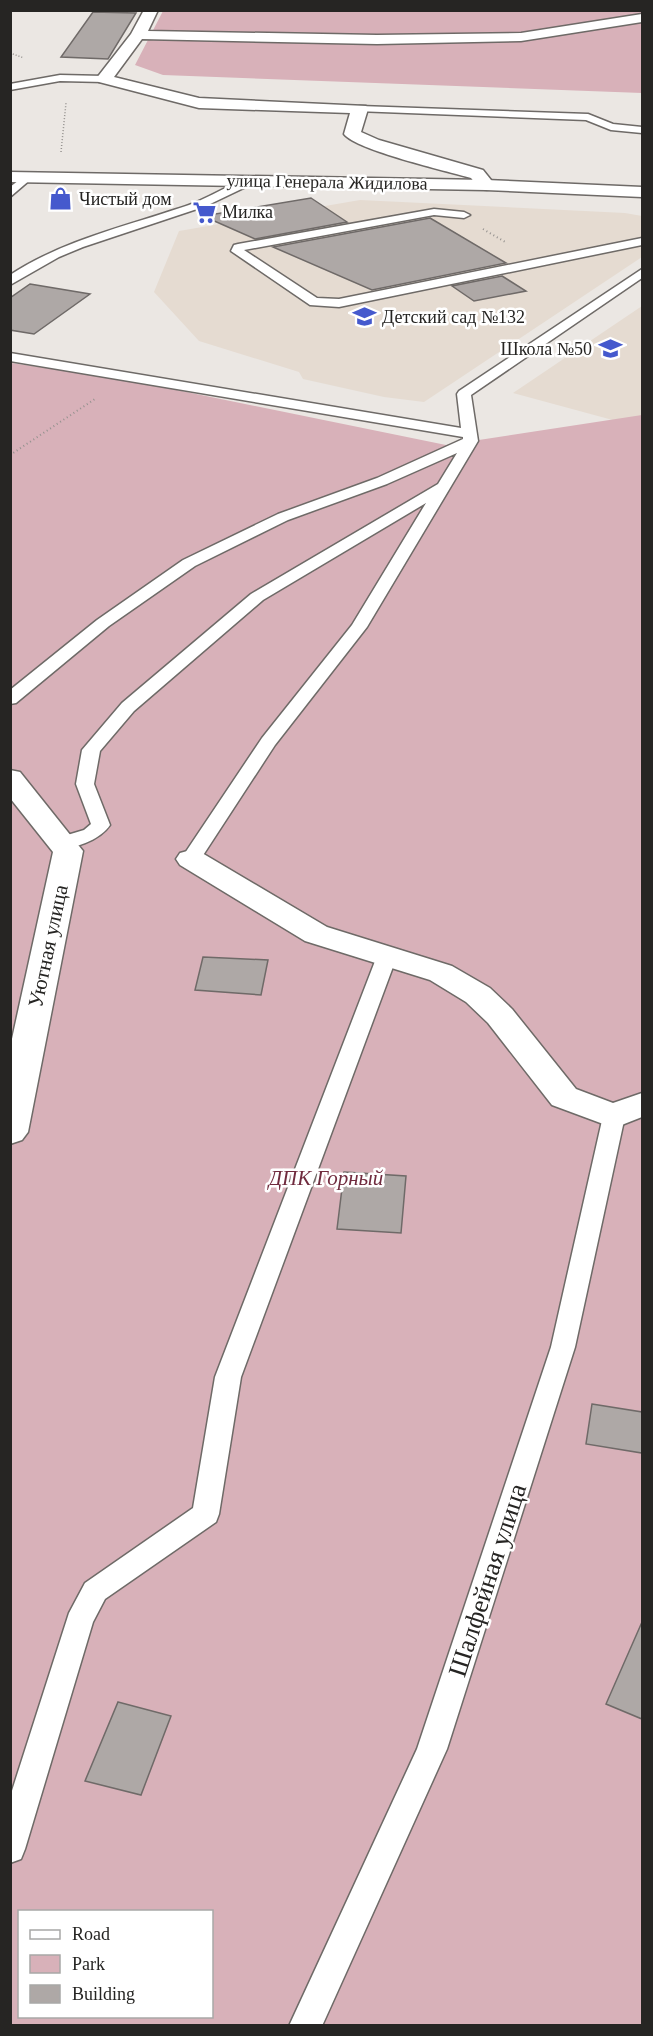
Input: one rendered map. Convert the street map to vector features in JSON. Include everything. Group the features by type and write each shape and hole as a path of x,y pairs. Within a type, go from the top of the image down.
{"street":[{"path":"151,10 138,34 104,79 199,103 360,109 352,134 373,144 477,174 486,184"},
{"path":"138,34 279,39 524,37 610,21 642,18"},
{"name":"улица Генерала Жидилова","path":"19,177 486,184 642,192"},
{"path":"10,778 62,843"},
{"name":"Уютная улица","path":"10,1132 68,851 62,843"},
{"path":"191,859 315,934 441,973 478,995 500,1016 564,1097 628,1110"}],"lane":[{"path":"10,87 68,79 104,79"},
{"path":"360,109 588,117 611,127 642,130"},
{"path":"10,194 19,177"},
{"path":"10,281 30,266 92,239 203,204 252,180"},
{"path":"464,215 434,212 238,248 237,251 314,302 325,304 642,242"},
{"path":"191,859 268,742 359,627 443,487 470,438 464,394 642,273"},
{"path":"10,357 470,438"},
{"path":"10,699 103,623 189,563 283,517 382,481 470,438"},
{"path":"62,843 91,834 101,825 85,784 91,750 128,707 257,597 443,487"},
{"path":"10,1849 78,1621 95,1591 206,1514 228,1377 387,956"},
{"name":"Шалфейная улица","path":"305,2025 432,1749 563,1347 628,1110"}],"path":[{"path":"61,152 66,103 60,93 68,79"},
{"path":"464,215 540,263"},
{"path":"10,455 129,377"}],"shaded area":[{"name":"Детский сад №132","path":"360,200 625,213 642,216 642,257 424,402 384,397 303,379 299,372 199,341 154,292 179,231"},
{"name":"Школа №50","path":"642,306 642,421 620,422 513,393"}],"green space":[{"path":"163,11 642,11 642,93 163,75 135,65"},
{"name":"ДПК Горный","path":"11,363 123,379 446,445 642,415 642,2025 11,2026"}],"building":[{"path":"93,12 136,13 108,59 61,57"},
{"path":"311,198 347,222 255,239 203,216"},
{"path":"430,218 506,263 372,290 273,247"},
{"path":"502,276 526,291 474,301 452,286"},
{"path":"30,284 90,294 34,334 10,330 10,298"},
{"path":"203,957 268,960 261,995 195,990"},
{"path":"344,1172 406,1176 401,1233 337,1229"},
{"path":"592,1404 642,1412 642,1453 586,1444"},
{"path":"642,1622 642,1719 606,1704"},
{"path":"118,1702 171,1716 141,1795 85,1781"}],"place":[{"name":"Чистый дом","path":"61,199"},
{"name":"Милка","path":"204,212"},
{"name":"Детский сад №132","path":"364,317"},
{"name":"Школа №50","path":"610,349"}]}
